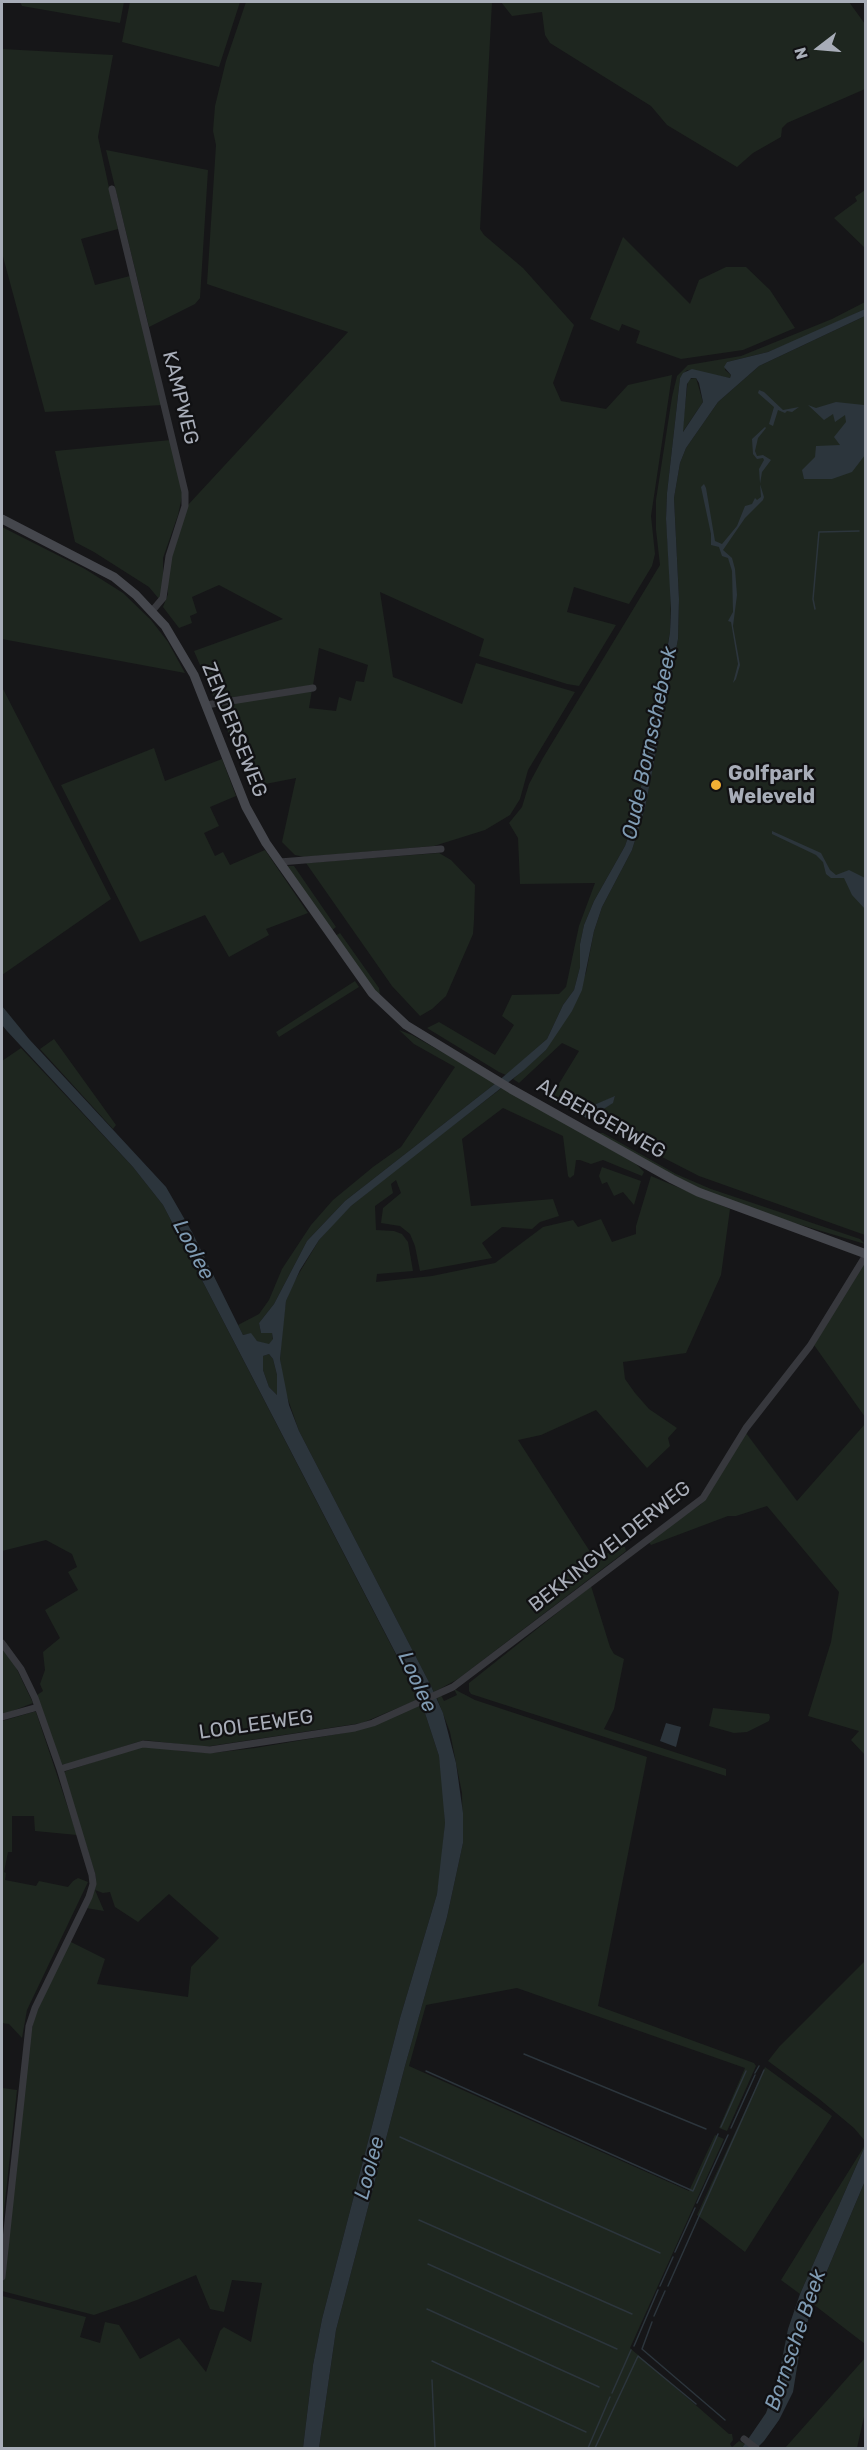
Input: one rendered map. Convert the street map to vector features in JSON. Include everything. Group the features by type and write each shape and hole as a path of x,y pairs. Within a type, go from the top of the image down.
{"main road":[{"name":"ZENDERSEWEG","path":"2,519 114,577 152,611 180,648 206,705 246,807 266,843 372,993 386,1008"},
{"name":"ALBERGERWEG","path":"386,1008 425,1038 507,1087 612,1147 698,1192 866,1249"},
{"name":"ALBERGERWEG","path":"814,1233 866,1255"}],"street":[{"name":"KAMPWEG","path":"112,189 185,492 185,506 168,562 163,598 152,611"},
{"path":"206,705 313,688"},
{"path":"280,862 441,849"},
{"name":"BEKKINGVELDERWEG","path":"417,1704 471,1675 631,1550 703,1498 746,1428 810,1346 866,1255"},
{"path":"2,1643 21,1670 38,1707 60,1769 93,1884 28,2026 2,2277"},
{"name":"LOOLEEWEG","path":"60,1769 143,1744 210,1750 355,1728 373,1723 417,1704"},
{"path":"2,1717 38,1707"},
{"path":"744,2439 756,2448"}],"shaded area":[{"path":"20,2 124,2 120,23 22,6"},
{"path":"130,2 240,2 219,67 122,42"},
{"path":"246,2 492,2 480,229 523,268 574,325 553,383 561,401 606,409 628,385 672,375 651,516 655,554 652,566 629,604 574,587 567,612 616,625 579,686 479,656 484,639 380,592 393,677 462,704 476,663 575,692 528,770 520,799 510,815 485,830 434,846 304,857 295,855 282,842 296,778 250,787 217,704 312,690 309,708 336,711 339,697 351,701 356,681 364,682 368,665 319,648 313,685 215,700 194,651 283,619 219,585 192,597 197,613 190,616 192,623 179,628 163,607 168,594 167,578 170,558 187,506 348,332 207,284 216,145 213,131 215,106 226,61"},
{"path":"501,2 849,2 865,24 865,89 787,123 782,128 781,137 753,153 737,167 667,125 651,106 550,43 545,35 542,12 512,16"},
{"path":"2,49 113,55 98,137 118,229 81,239 95,285 130,276 162,405 45,412 2,253"},
{"path":"106,150 208,170 200,298 195,304 149,327"},
{"path":"865,190 865,248 834,218 857,201 855,197"},
{"path":"623,237 690,304 699,280 726,267 746,267 770,290 795,328 743,350 681,359 636,343 640,331 622,324 619,331 590,319"},
{"path":"865,302 865,309 803,338 768,352 727,362 725,370 731,375 730,378 687,370 680,378 667,493 666,519 671,593 670,632 635,817 625,846 594,901 584,925 580,944 580,967 574,990 563,1005 547,1039 506,1075 499,1072 427,1028 439,1022 495,1055 514,1025 502,1016 512,995 559,994 566,987 579,926 595,883 520,884 518,838 509,823 522,807 529,784 543,758 660,565 656,530 656,500 677,376 688,365 741,356 832,319"},
{"name":"Golfpark Weleveld","path":"865,316 865,1235 699,1176 588,1119 612,1103 615,1097 596,1104 586,1112 580,1110 578,1113 549,1100 579,1051 562,1043 519,1083 513,1079 546,1050 586,973 594,931 602,907 632,850 645,808 678,639 679,599 674,498 680,463 686,448 718,402 759,366"},
{"path":"696,378 703,402 682,433 688,379"},
{"path":"171,440 183,492 178,515 163,558 163,592 159,599 149,587 75,542 55,451"},
{"path":"2,527 85,569 123,593 151,620 168,642 185,673 2,639"},
{"path":"2,687 111,899 2,975"},
{"path":"154,748 165,781 222,759 236,796 210,807 219,826 204,833 215,856 223,852 230,865 265,850 308,913 266,929 269,935 229,957 205,915 140,942 61,785"},
{"path":"439,853 451,860 475,885 473,934 446,996 420,1016 392,986 306,863"},
{"path":"287,866 294,866 336,927 331,931"},
{"path":"340,933 379,988 381,1001 335,936"},
{"path":"355,981 359,987 279,1037 276,1032"},
{"path":"399,1030 412,1035 496,1083 345,1201 307,1241 274,1304 259,1323 261,1333 272,1333 273,1340 269,1345 247,1334 243,1335 238,1325 259,1314 269,1300 282,1269 311,1225 333,1200 401,1147 455,1067 414,1044"},
{"path":"54,1039 116,1125 113,1129 40,1049"},
{"path":"21,1048 133,1167 163,1205 419,1699 362,1723 204,1747 144,1740 65,1765 61,1764 37,1695 43,1691 40,1684 45,1670 43,1652 60,1638 45,1610 78,1590 68,1572 77,1567 72,1554 46,1540 2,1551 2,1061"},
{"path":"503,1087 636,1164 644,1172 642,1176 603,1160 591,1164 576,1160 574,1175 570,1178 563,1136 503,1108 462,1139 471,1206 553,1199 559,1216 540,1222 532,1229 502,1227 482,1243 492,1258 420,1271 410,1234 400,1226 381,1223 383,1208 401,1193 396,1180 391,1184 393,1193 375,1206 376,1230 402,1234 408,1242 413,1271 377,1274 376,1282 432,1276 495,1263 543,1227 573,1220 578,1227 601,1219 612,1242 636,1234 636,1226 651,1176 730,1209 721,1275 686,1353 623,1362 625,1379 635,1393 649,1409 677,1428 668,1438 670,1446 647,1468 596,1410 541,1435 518,1440 598,1564 605,1555 620,1545 625,1547 626,1551 458,1679 434,1692 299,1431 284,1388 280,1359 282,1330 286,1301 292,1285 319,1240 331,1226 351,1206 400,1166"},
{"path":"594,1133 603,1133 676,1174 711,1189 860,1239 865,1244 697,1190"},
{"path":"602,1167 641,1181 634,1205 623,1192 614,1196 607,1182 602,1184 599,1176"},
{"path":"865,1261 865,1417 814,1345"},
{"path":"269,1354 273,1359 277,1375 277,1395 269,1387 263,1370 263,1356"},
{"path":"865,1424 865,1755 851,1740 859,1731 808,1716 831,1642 839,1592 767,1506 736,1516 728,1516 651,1545 648,1541 701,1504 746,1433 797,1501"},
{"path":"591,1586 610,1647 614,1654 624,1659 614,1709 604,1729 726,1769 726,1776 471,1694 469,1683"},
{"path":"2,1646 10,1655 33,1703 2,1715"},
{"path":"454,1689 475,1700 647,1757 598,2006 754,2063 756,2066 727,2131 719,2128 745,2068 517,1988 426,2005 409,2066 689,2191 715,2135 724,2139 630,2348 729,2434 732,2434 733,2440 730,2444 732,2447 739,2441 745,2444 742,2448 319,2448 336,2330 405,2066 447,1917 463,1843 462,1793 450,1732 437,1698 441,1695 444,1701 457,1695"},
{"path":"422,1704 439,1756 443,1782 445,1823 441,1869 437,1894 400,2018 322,2319 313,2365 303,2448 2,2448 2,2296 86,2317 80,2337 100,2343 105,2322 119,2325 140,2359 179,2338 206,2372 220,2331 224,2327 251,2342 262,2283 232,2280 224,2312 210,2309 196,2275 94,2315 2,2291 34,2018 69,1941 105,1959 97,1984 188,1997 191,1967 219,1938 169,1894 138,1922 115,1907 110,1892 103,1893 95,1890 104,1911 86,1908 95,1888 96,1876 63,1774 66,1771 140,1747 162,1747 212,1753 344,1733"},
{"path":"713,1708 769,1714 770,1717 769,1721 747,1732 734,1733 709,1726"},
{"path":"36,1712 77,1835 35,1831 34,1816 12,1816 12,1852 8,1852 4,1872 6,1873 5,1880 36,1886 39,1881 68,1887 78,1878 88,1882 27,2010 22,2038 9,2024 2,2023 2,1721"},
{"path":"865,1961 865,2141 854,2128 818,2098 768,2061 779,2047"},
{"path":"765,2067 832,2116 745,2252 697,2215"},
{"path":"2,2088 17,2090 2,2230"},
{"path":"865,2146 800,2294 781,2280"},
{"path":"865,2181 865,2344 813,2304"},
{"path":"865,2358 865,2412 857,2448 785,2448"}],"water":[{"path":"865,309 865,316 759,366 718,402 686,448 680,463 674,498 679,599 678,639 645,808 632,850 602,907 594,931 582,990 572,1011 546,1050 524,1070 351,1206 319,1240 300,1270 286,1301 280,1359 289,1405 299,1431 443,1713 456,1763 463,1813 463,1843 447,1917 405,2066 336,2330 319,2448 303,2448 313,2365 322,2319 400,2018 437,1894 445,1823 439,1756 422,1704 163,1205 133,1167 2,1025 2,1006 29,1039 166,1187 192,1232 243,1335 251,1333 257,1341 269,1344 273,1339 272,1333 261,1333 259,1323 274,1304 307,1241 345,1201 496,1083 547,1039 563,1005 574,990 580,967 580,944 584,925 594,901 625,846 635,817 662,681 670,632 671,609 666,519 667,493 680,378 683,373 692,369 730,378 731,375 724,367 727,362 768,352","holes":["691,378 696,378 699,383 703,402 683,432 687,384","269,1354 273,1359 277,1375 277,1395 269,1387 263,1370 263,1356"]},
{"path":"759,390 783,410 799,407 792,412 785,413 778,410 773,426 769,424 774,407 758,393"},
{"path":"836,402 864,405 865,455 852,472 832,479 804,479 802,470 815,457 816,446 840,445 834,437 846,422 845,415 835,422 833,414 824,420 808,405 816,408"},
{"path":"765,427 758,438 755,451 757,456 763,455 771,460 762,472 760,484 759,469 764,460 763,458 757,459 753,454 752,439"},
{"path":"704,484 706,488 715,541 722,544 737,526 745,506 752,504 755,498 757,500 761,497 760,484 763,500 745,518 723,550 732,558 737,595 733,626 740,665 733,683 738,664 731,622 728,621 733,612 732,571 728,558 722,556 719,547 711,545 711,534 701,487"},
{"path":"772,831 821,853 830,870 836,875 849,870 865,878 865,909 852,895 844,878 831,878 826,874 823,862 816,855 772,834"},
{"path":"615,1096 613,1103 588,1119 578,1113 580,1110 586,1112 596,1104"},
{"path":"666,1723 681,1727 676,1747 660,1741"},
{"name":"Bornsche Beek","path":"865,2146 865,2181 813,2304 801,2343 793,2392 779,2420 764,2441 757,2448 742,2448 766,2413 778,2380 788,2329 800,2294"}],"waterway":[{"path":"815,609 813,599 819,532 859,531"},
{"path":"524,2054 706,2129"},
{"path":"755,2073 759,2066"},
{"path":"668,2286 764,2070"},
{"path":"426,2071 693,2191 718,2134"},
{"path":"721,2127 746,2071"},
{"path":"731,2128 755,2075"},
{"path":"697,2203 728,2135"},
{"name":"Loolee","path":"400,2137 660,2253"},
{"path":"675,2252 695,2208"},
{"path":"419,2220 632,2314"},
{"path":"660,2286 673,2257"},
{"path":"428,2264 617,2349"},
{"path":"634,2346 658,2290"},
{"path":"654,2316 665,2291"},
{"path":"427,2309 599,2387"},
{"path":"652,2322 642,2349 725,2420"},
{"path":"612,2393 631,2350"},
{"path":"595,2448 638,2356 696,2404"},
{"path":"432,2361 586,2432"},
{"path":"432,2380 435,2448"},
{"path":"588,2448 610,2397"}],"place":[{"name":"Golfpark Weleveld","path":"716,785"}],"water label":[{"name":"Oude Bornschebeek","path":"650,743"}]}
